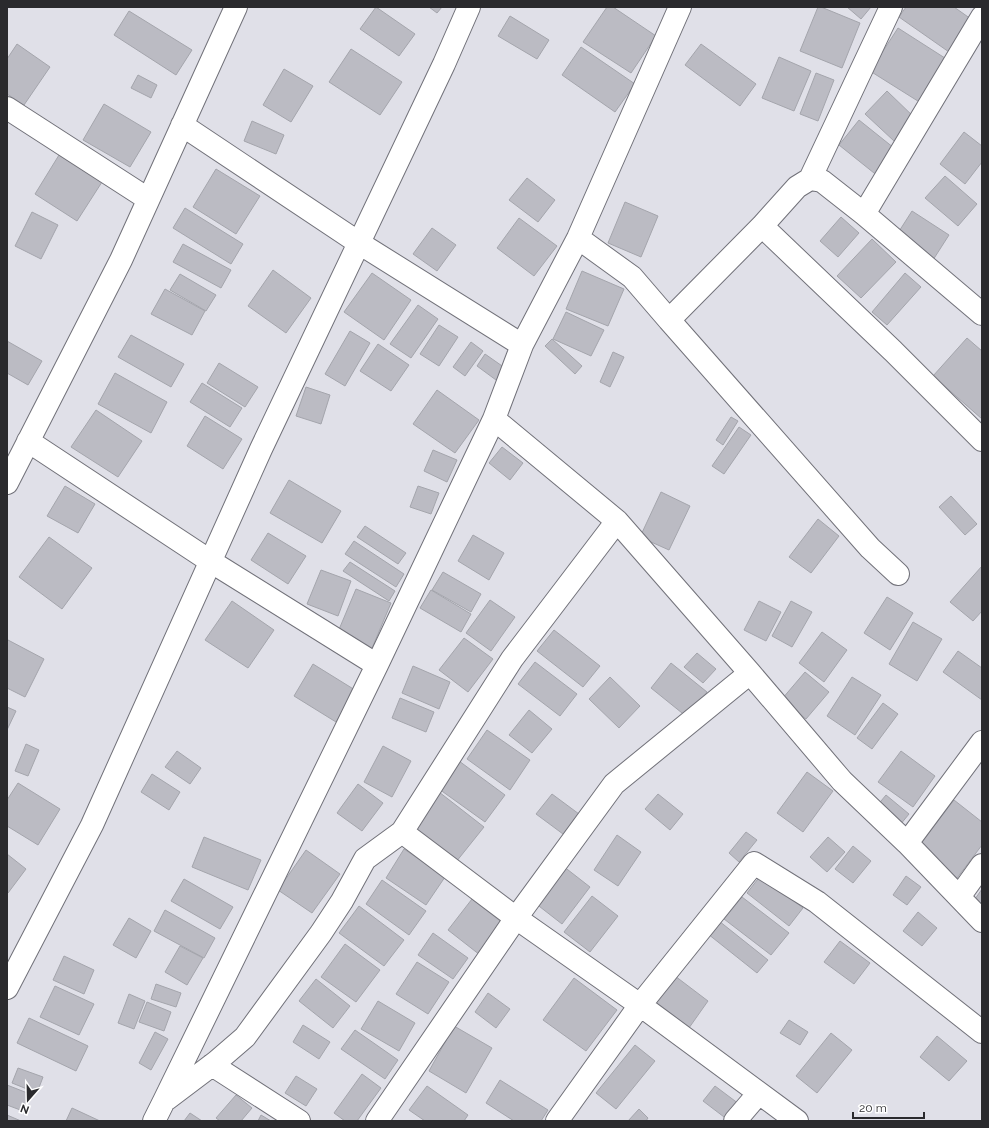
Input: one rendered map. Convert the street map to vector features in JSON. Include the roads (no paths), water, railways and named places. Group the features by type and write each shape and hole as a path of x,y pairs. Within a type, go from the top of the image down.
{"street":[{"path":"7,483 120,260 236,7"},
{"path":"7,988 92,825 264,441 444,64 468,7"},
{"path":"154,1121 377,665 494,419 522,345 578,238 680,7"},
{"path":"669,320 762,226 797,187 810,179 891,7"},
{"path":"864,214 982,17"},
{"path":"7,108 148,199"},
{"path":"182,125 359,243 522,345"},
{"path":"810,179 822,181 864,214 982,314"},
{"path":"762,226 893,351 982,440"},
{"path":"578,238 632,277 870,548 898,574"},
{"path":"494,419 617,522 750,673 842,781 908,843 982,921"},
{"path":"28,442 210,561 377,665"},
{"path":"164,1101 212,1065 245,1037 342,901 366,859 402,832 512,659 617,522"},
{"path":"376,1121 516,918 614,784 750,673"},
{"path":"908,843 982,742"},
{"path":"402,832 516,918 640,1005 797,1121"},
{"path":"557,1121 640,1005 754,863 817,902 982,1032"},
{"path":"959,897 982,865"},
{"path":"212,1065 299,1121"},
{"path":"735,1121 759,1092"}]}
